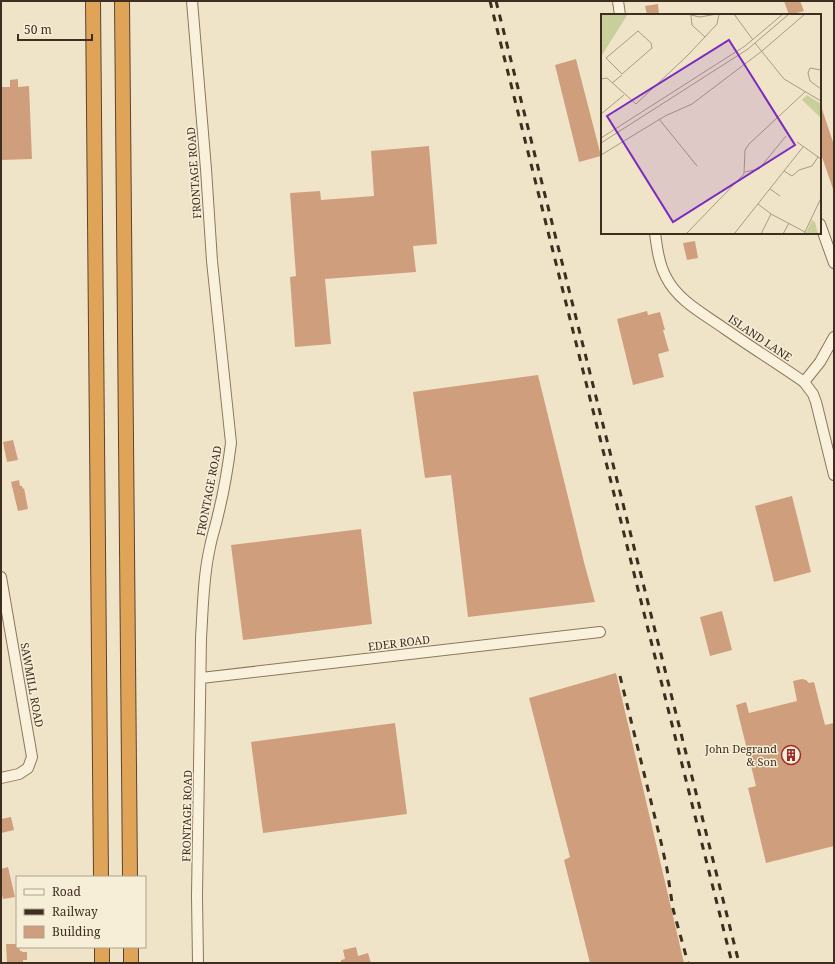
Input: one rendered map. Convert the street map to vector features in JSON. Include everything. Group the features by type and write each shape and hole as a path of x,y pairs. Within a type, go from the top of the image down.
{"highway":[{"path":"93,1 101,876"},
{"path":"122,1 130,876"},
{"path":"102,948 102,963"},
{"path":"131,948 131,963"}],"street":[{"name":"FRONTAGE ROAD","path":"192,1 212,261 231,442 229,465 206,570 201,678 198,963"},
{"path":"618,1 620,14"},
{"path":"821,227 834,263"},
{"name":"ISLAND LANE","path":"655,234 659,258 665,276 681,298 804,382 813,394 834,475"},
{"path":"804,382 820,362 834,338"},
{"name":"SAWMILL ROAD","path":"1,577 32,757 28,768 19,774 1,778"},
{"name":"EDER ROAD","path":"201,678 600,632"}],"building":[{"path":"784,1 800,1 804,11 789,14"},
{"path":"658,4 659,14 647,14 645,6"},
{"path":"576,59 601,156 579,162 555,65"},
{"path":"18,79 18,87 29,86 32,159 1,160 1,87 10,87 10,80"},
{"path":"821,109 834,145 833,189 822,157"},
{"path":"429,146 437,244 413,246 416,272 325,279 331,344 295,347 290,277 296,276 290,193 320,191 321,200 374,196 371,151"},
{"path":"695,241 698,258 687,260 683,243"},
{"path":"647,311 648,315 660,312 669,351 658,354 664,377 633,385 617,319"},
{"path":"538,375 595,602 468,617 451,475 425,478 413,392"},
{"path":"13,440 18,460 7,462 3,442"},
{"path":"19,480 20,486 22,486 23,489 24,488 28,509 18,511 11,482"},
{"path":"792,496 811,572 774,582 755,506"},
{"path":"361,529 372,624 243,640 231,545"},
{"path":"722,611 732,650 710,656 700,617"},
{"path":"616,673 684,963 590,963 564,860 570,857 529,698"},
{"name":"John Degrand & Son","path":"802,679 809,683 814,682 825,725 834,723 834,846 766,863 748,788 756,786 736,705 746,702 749,713 797,701 793,681"},
{"path":"395,723 407,814 263,833 251,742"},
{"path":"11,817 14,830 1,833 1,819"},
{"path":"8,867 15,897 3,899 1,891 1,869"},
{"path":"6,944 16,944 16,948 19,948 20,951 27,952 27,960 23,960 23,963 7,963"},
{"path":"356,947 358,956 368,953 371,963 341,963 341,960 345,959 343,950"}],"railway":[{"path":"490,1 732,963"},
{"path":"496,1 739,963"},
{"path":"620,676 661,842 673,909 688,963"}],"place":[{"name":"John Degrand & Son","path":"791,755"}]}
